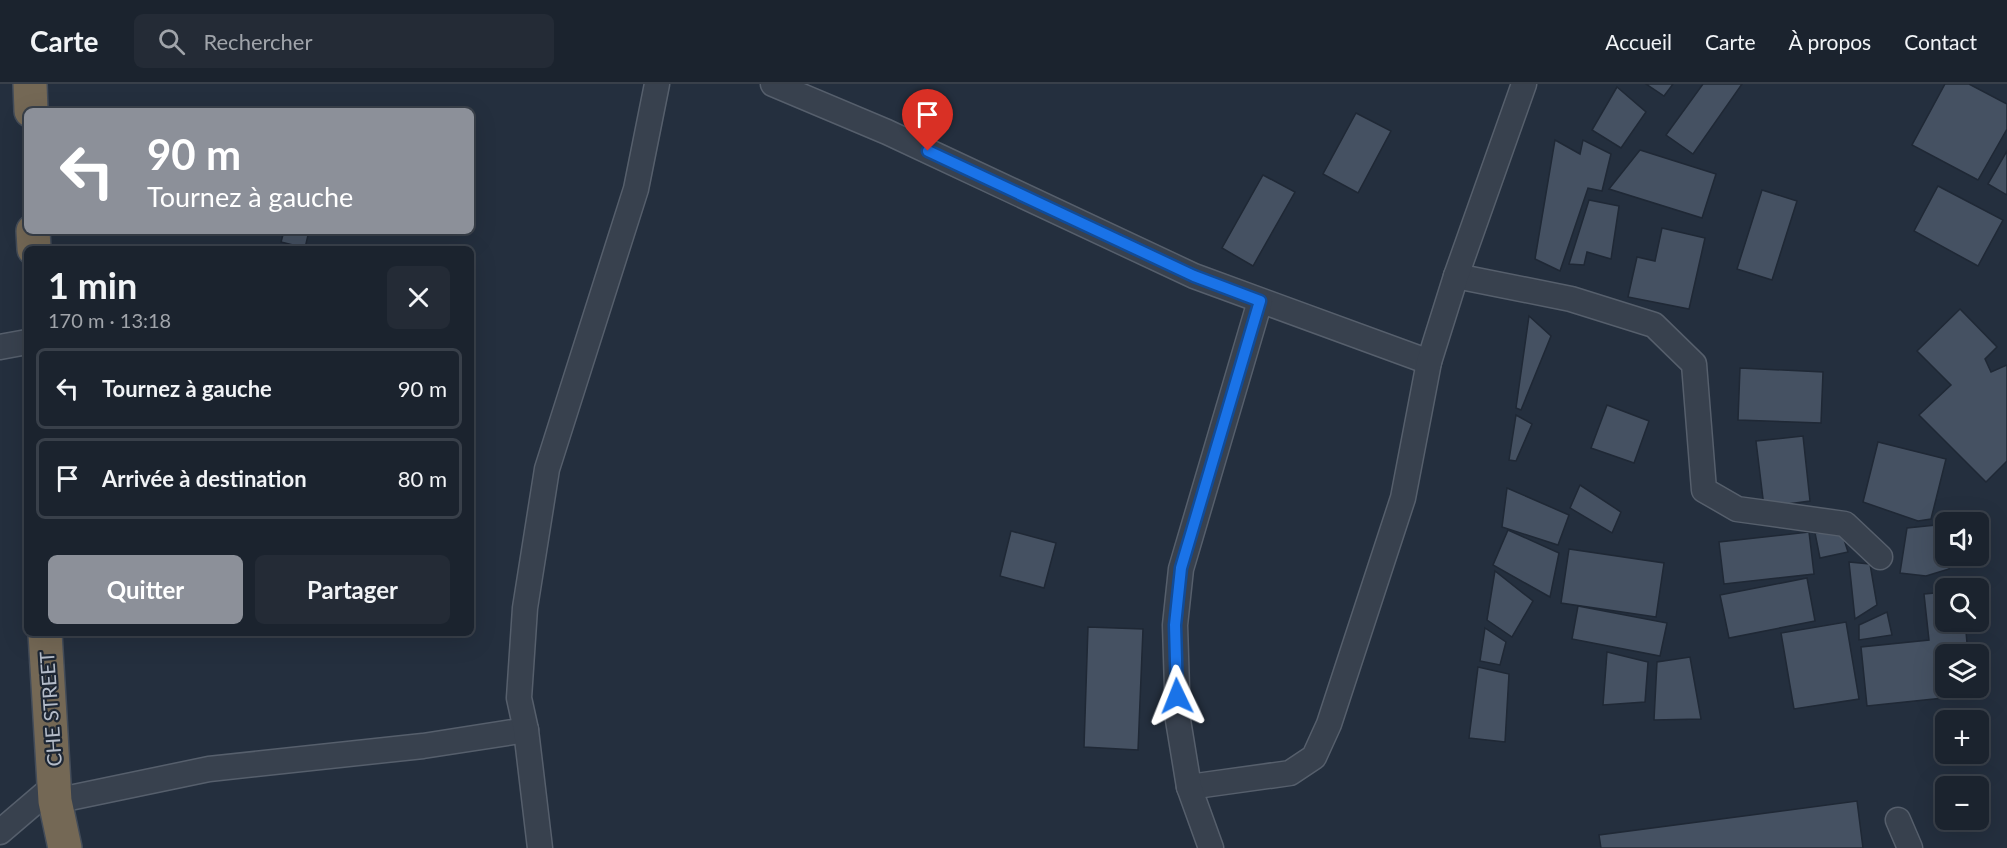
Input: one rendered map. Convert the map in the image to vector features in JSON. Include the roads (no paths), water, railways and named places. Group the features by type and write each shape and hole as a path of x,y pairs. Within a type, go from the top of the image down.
{"highway":[{"path":"30,84 31,108"},
{"name":"CHE STREET","path":"45,636 55,793 64,848"}],"street":[{"path":"540,848 526,730 519,698 525,608 547,469 636,189 657,84"},
{"path":"773,84 887,132 1194,276 1429,362"},
{"path":"1189,788 1290,773 1314,757 1329,724 1403,498 1429,362 1456,276 1524,84"},
{"path":"1456,276 1571,299 1654,325 1694,364 1704,490 1737,508 1845,524 1880,557"},
{"path":"1211,848 1189,788 1178,720 1175,625 1181,568 1260,301"},
{"path":"0,347 24,343"},
{"path":"0,832 55,793 209,769 423,746 526,730"},
{"path":"1898,820 1910,848"}]}
